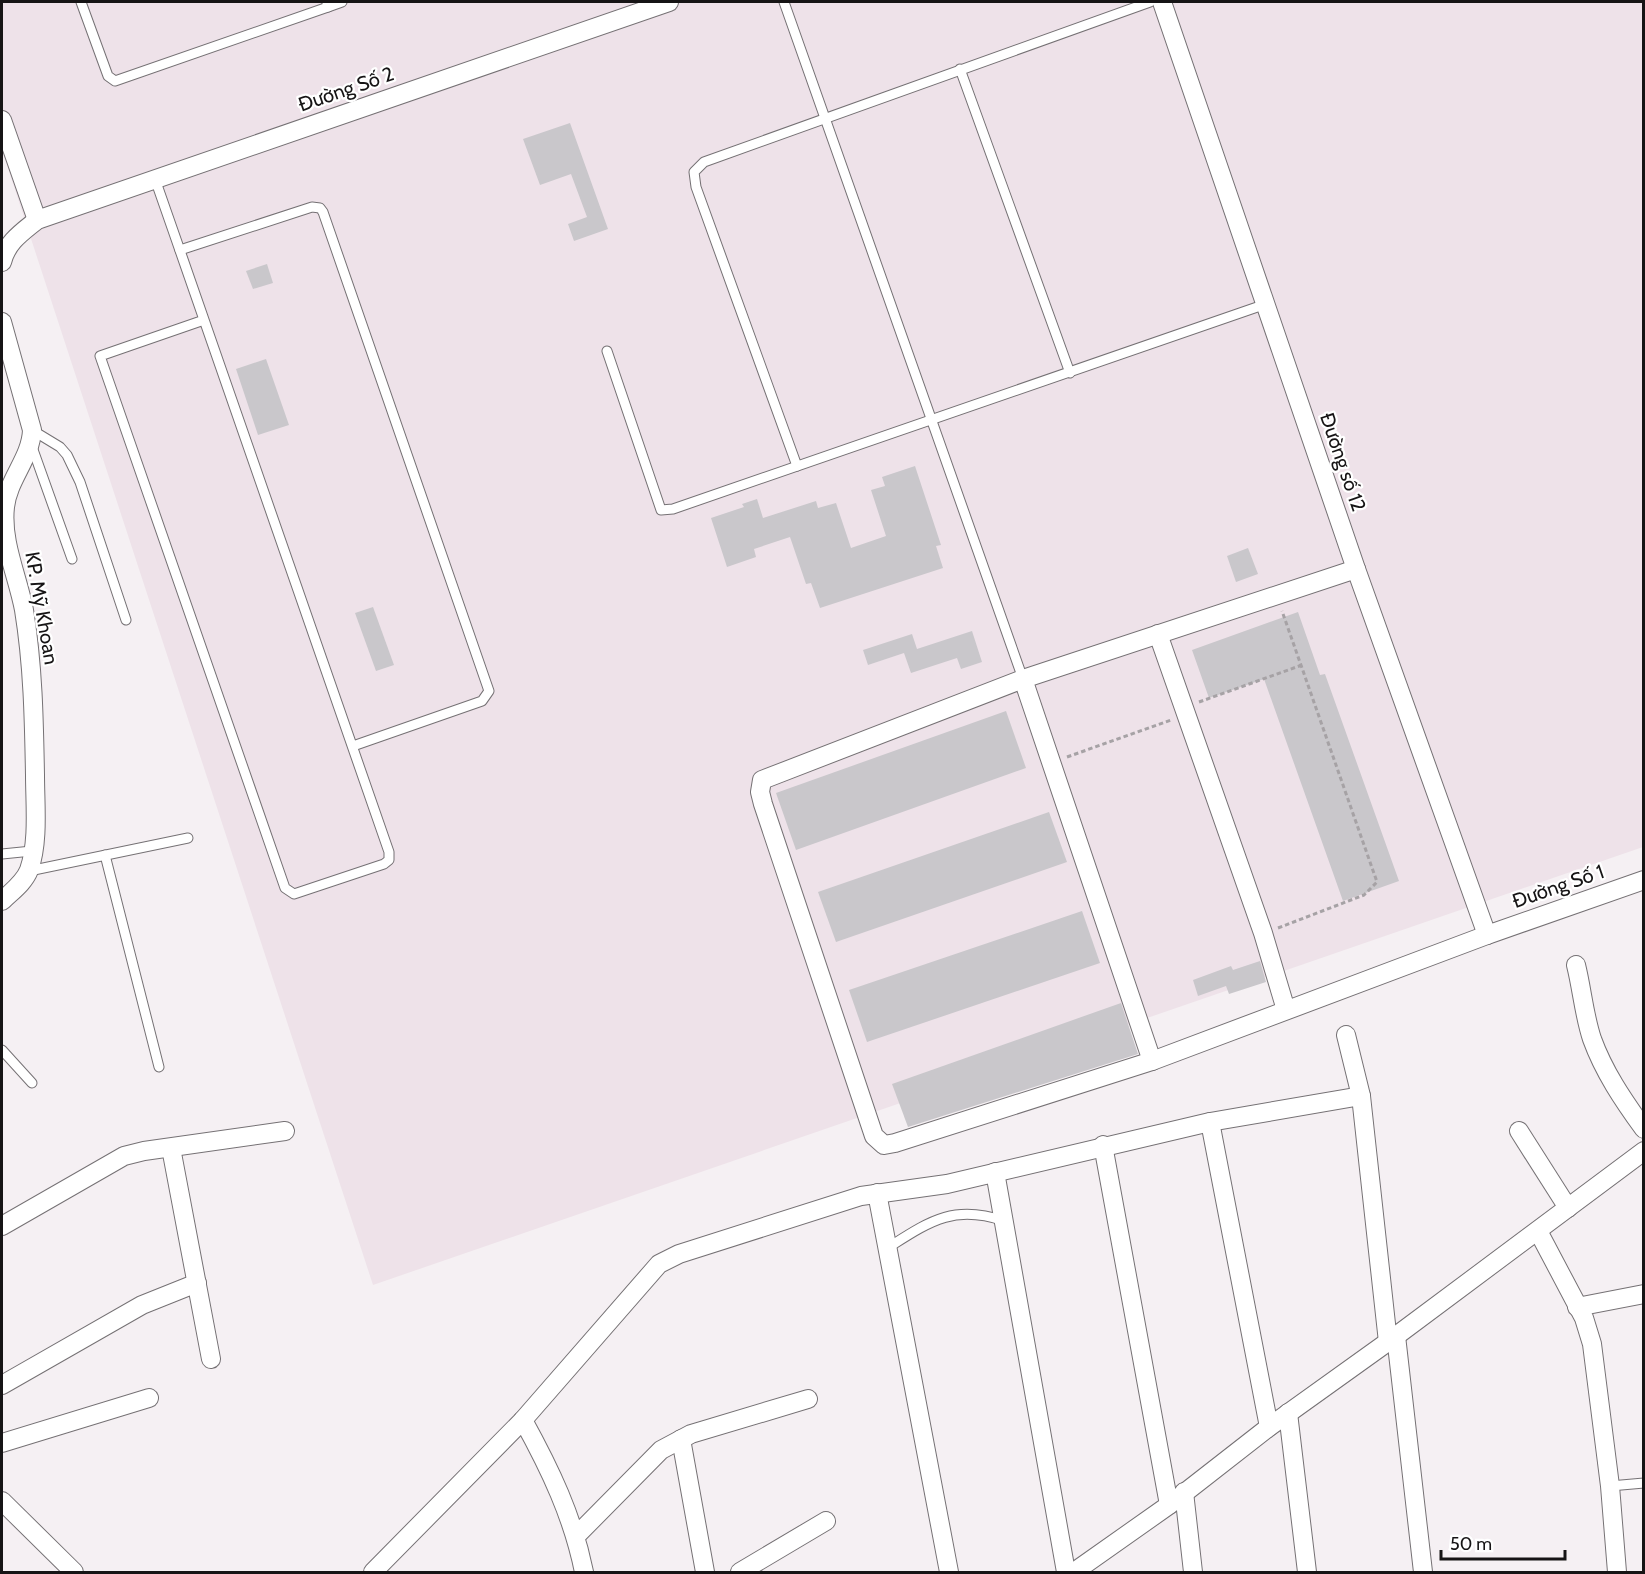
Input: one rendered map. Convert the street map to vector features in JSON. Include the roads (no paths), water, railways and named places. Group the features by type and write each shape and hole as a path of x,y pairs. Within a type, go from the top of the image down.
{"street":[{"name":"Đường Số 2","path":"37,220 669,2"},
{"name":"Đường số 12","path":"1162,2 1356,568 1487,935"},
{"path":"2,120 37,220 3,254"},
{"path":"2,322 31,437"},
{"name":"KP. Mỹ Khoan","path":"29,871 35,804 33,701 24,609 4,537 4,507 10,486 31,437"},
{"path":"1152,1061 1023,679 1356,568"},
{"path":"1158,634 1263,933 1286,1010"},
{"name":"Đường Số 1","path":"1023,679 762,780 760,792 763,804 874,1136 884,1145 1152,1061 1487,935 1644,880"},
{"path":"2,901 21,883 29,871"},
{"path":"1576,965 1589,1027 1599,1058 1615,1089 1644,1129"},
{"path":"1346,1035 1361,1096 1423,1572"},
{"path":"372,1572 523,1420 659,1264 678,1254 841,1201 877,1193 908,1191 1210,1122 1361,1096"},
{"path":"1210,1122 1269,1427"},
{"path":"2,1226 124,1156 285,1131"},
{"path":"1519,1131 1568,1208"},
{"path":"1103,1145 1169,1505"},
{"path":"171,1148 211,1359"},
{"path":"1074,1572 1169,1505 1269,1427 1392,1339 1644,1151"},
{"path":"995,1172 1066,1572"},
{"path":"877,1193 949,1572"},
{"path":"1538,1231 1577,1307 1592,1344 1610,1486 1617,1572"},
{"path":"2,1385 133,1310 197,1283"},
{"path":"1577,1307 1644,1294"},
{"path":"2,1443 149,1398"},
{"path":"577,1535 661,1449 724,1423 808,1399"},
{"path":"1288,1413 1307,1572"},
{"path":"523,1420 547,1463 577,1535 584,1572"},
{"path":"681,1439 705,1572"},
{"path":"1185,1492 1193,1572"},
{"path":"2,1501 74,1572"},
{"path":"740,1572 826,1521"}],"lane":[{"path":"81,2 108,76 115,81 327,4 342,2"},
{"path":"784,2 1023,679"},
{"path":"797,466 696,187 694,172 704,162 1150,2"},
{"path":"960,69 1070,373"},
{"path":"155,179 389,852 389,860 373,868 290,894 285,888 100,356 204,320"},
{"path":"180,250 312,207 320,208 323,212 489,691 482,701 353,746"},
{"path":"607,351 661,510 673,509 1266,304"},
{"path":"31,437 72,559"},
{"path":"31,437 60,447 67,455 80,482 126,620"},
{"path":"29,871 188,838"},
{"path":"2,854 32,851"},
{"path":"105,855 159,1067"},
{"path":"2,1050 32,1083"},
{"path":"889,1247 916,1230 956,1214 979,1213 1004,1221"},
{"path":"1610,1486 1644,1482"}]}
